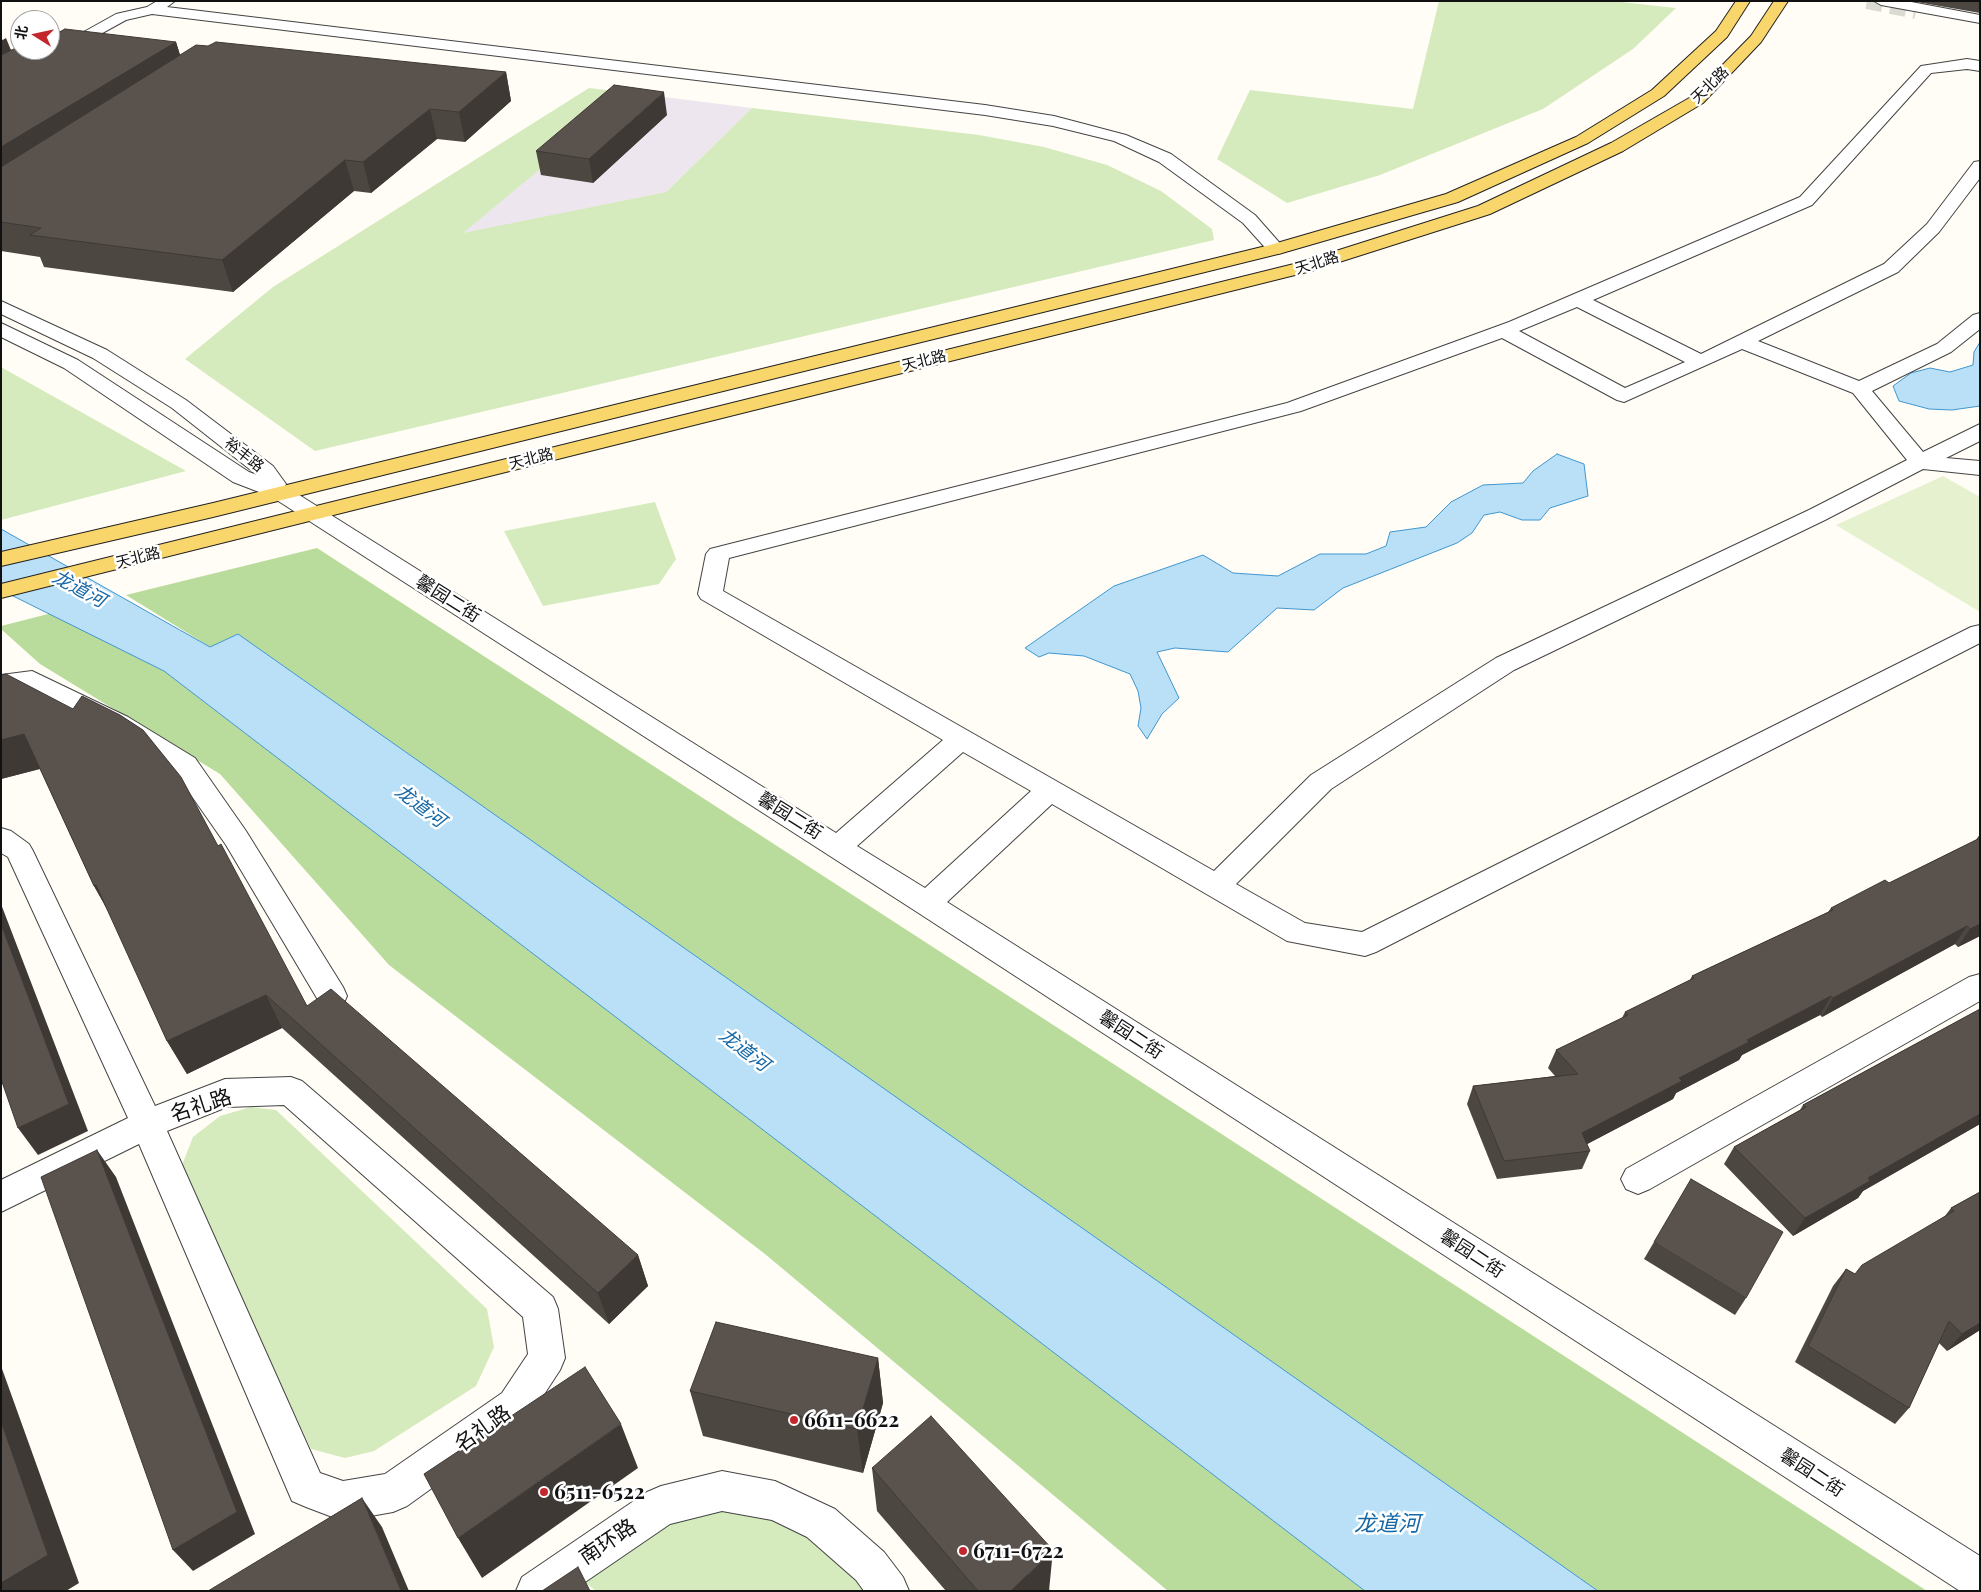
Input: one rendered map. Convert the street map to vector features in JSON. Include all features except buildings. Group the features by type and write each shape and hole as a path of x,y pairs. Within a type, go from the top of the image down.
{"main road":[{"name":"天北路","path":"1,559 1276,249 1452,198 1582,140 1658,93 1722,34 1744,1"},
{"name":"天北路","path":"1,591 1304,268 1484,210 1617,147 1697,100 1756,39 1781,1"}],"street":[{"path":"1,84 121,18 152,10 168,1"},
{"path":"1881,1 1980,19"},
{"path":"152,10 985,110 1054,121 1120,138 1165,158 1249,219 1276,249"},
{"path":"1980,66 1967,64 1926,69 1806,201 1504,331 1294,407 718,554 710,594 1298,933 1365,944 1980,633"},
{"path":"1504,331 1624,396 1702,362 1891,268 1933,228 1980,166"},
{"path":"1578,299 1702,362"},
{"name":"裕丰路","path":"1,306 100,354 178,404 265,471 280,492"},
{"path":"1860,389 1944,348 1980,319"},
{"name":"裕丰路","path":"1,329 72,364 241,477 280,492"},
{"path":"1742,342 1860,389 1920,462 1980,468"},
{"path":"1216,886 1321,782 1505,664 1817,515 1974,436 1980,430"},
{"name":"馨园二街","path":"280,492 838,847 1980,1580"},
{"path":"1,683 32,679 119,723 185,765 236,838 332,996"},
{"path":"838,847 961,739"},
{"path":"927,904 1049,790"},
{"name":"名礼路","path":"1,838 19,851 147,1124 306,1487 343,1501 393,1492 515,1406 546,1358 540,1308 292,1091 225,1093 147,1124 1,1197"},
{"path":"1638,1179 1980,986"},
{"name":"南环路","path":"536,1591 661,1506 722,1491 775,1501 821,1524 870,1566 889,1591"}],"shaded area":[{"path":"632,93 752,108 666,192 461,234"}],"green space":[{"path":"1439,1 1612,1 1676,8 1633,49 1543,109 1380,175 1287,203 1217,159 1250,90 1413,109"},
{"path":"589,88 632,93 463,233 666,192 752,108 979,135 1044,147 1107,165 1161,191 1212,229 1214,240 315,451 185,359 273,287"},
{"path":"1,367 186,471 1,520"},
{"path":"1943,476 1980,497 1980,612 1836,525"},
{"path":"655,502 676,559 659,584 543,606 504,531"},
{"path":"317,548 1927,1591 1598,1591 238,634 210,647 126,595"},
{"path":"52,613 164,671 1365,1591 1168,1591 765,1254 389,965 220,774 40,664 1,629 1,626"},
{"path":"251,1107 276,1110 487,1309 494,1347 476,1386 374,1451 345,1458 311,1449 180,1170 193,1137 220,1116"},
{"path":"775,1501 889,1591 596,1591 568,1569 661,1506"}],"water":[{"path":"1980,342 1980,406 1952,410 1929,409 1899,401 1893,386 1911,373 1930,368 1950,372 1973,365 1974,352"},
{"path":"1557,454 1584,464 1588,496 1550,508 1540,520 1522,520 1500,512 1484,515 1472,533 1457,543 1343,588 1314,610 1277,608 1228,652 1175,648 1157,652 1179,698 1162,714 1147,739 1138,726 1141,708 1138,691 1130,674 1084,656 1049,653 1039,657 1025,648 1114,586 1203,555 1233,573 1278,576 1320,554 1366,554 1386,546 1390,532 1426,527 1451,502 1483,485 1523,483 1533,471"},
{"name":"龙道河","path":"1,529 210,647 238,634 1598,1591 1365,1591 164,671 1,590"}],"tunnel":[{"path":"1867,1 1916,11"}],"place":[{"name":"6611-6622","path":"794,1420"},
{"name":"6511-6522","path":"544,1492"},
{"name":"6711-6722","path":"963,1551"}]}
